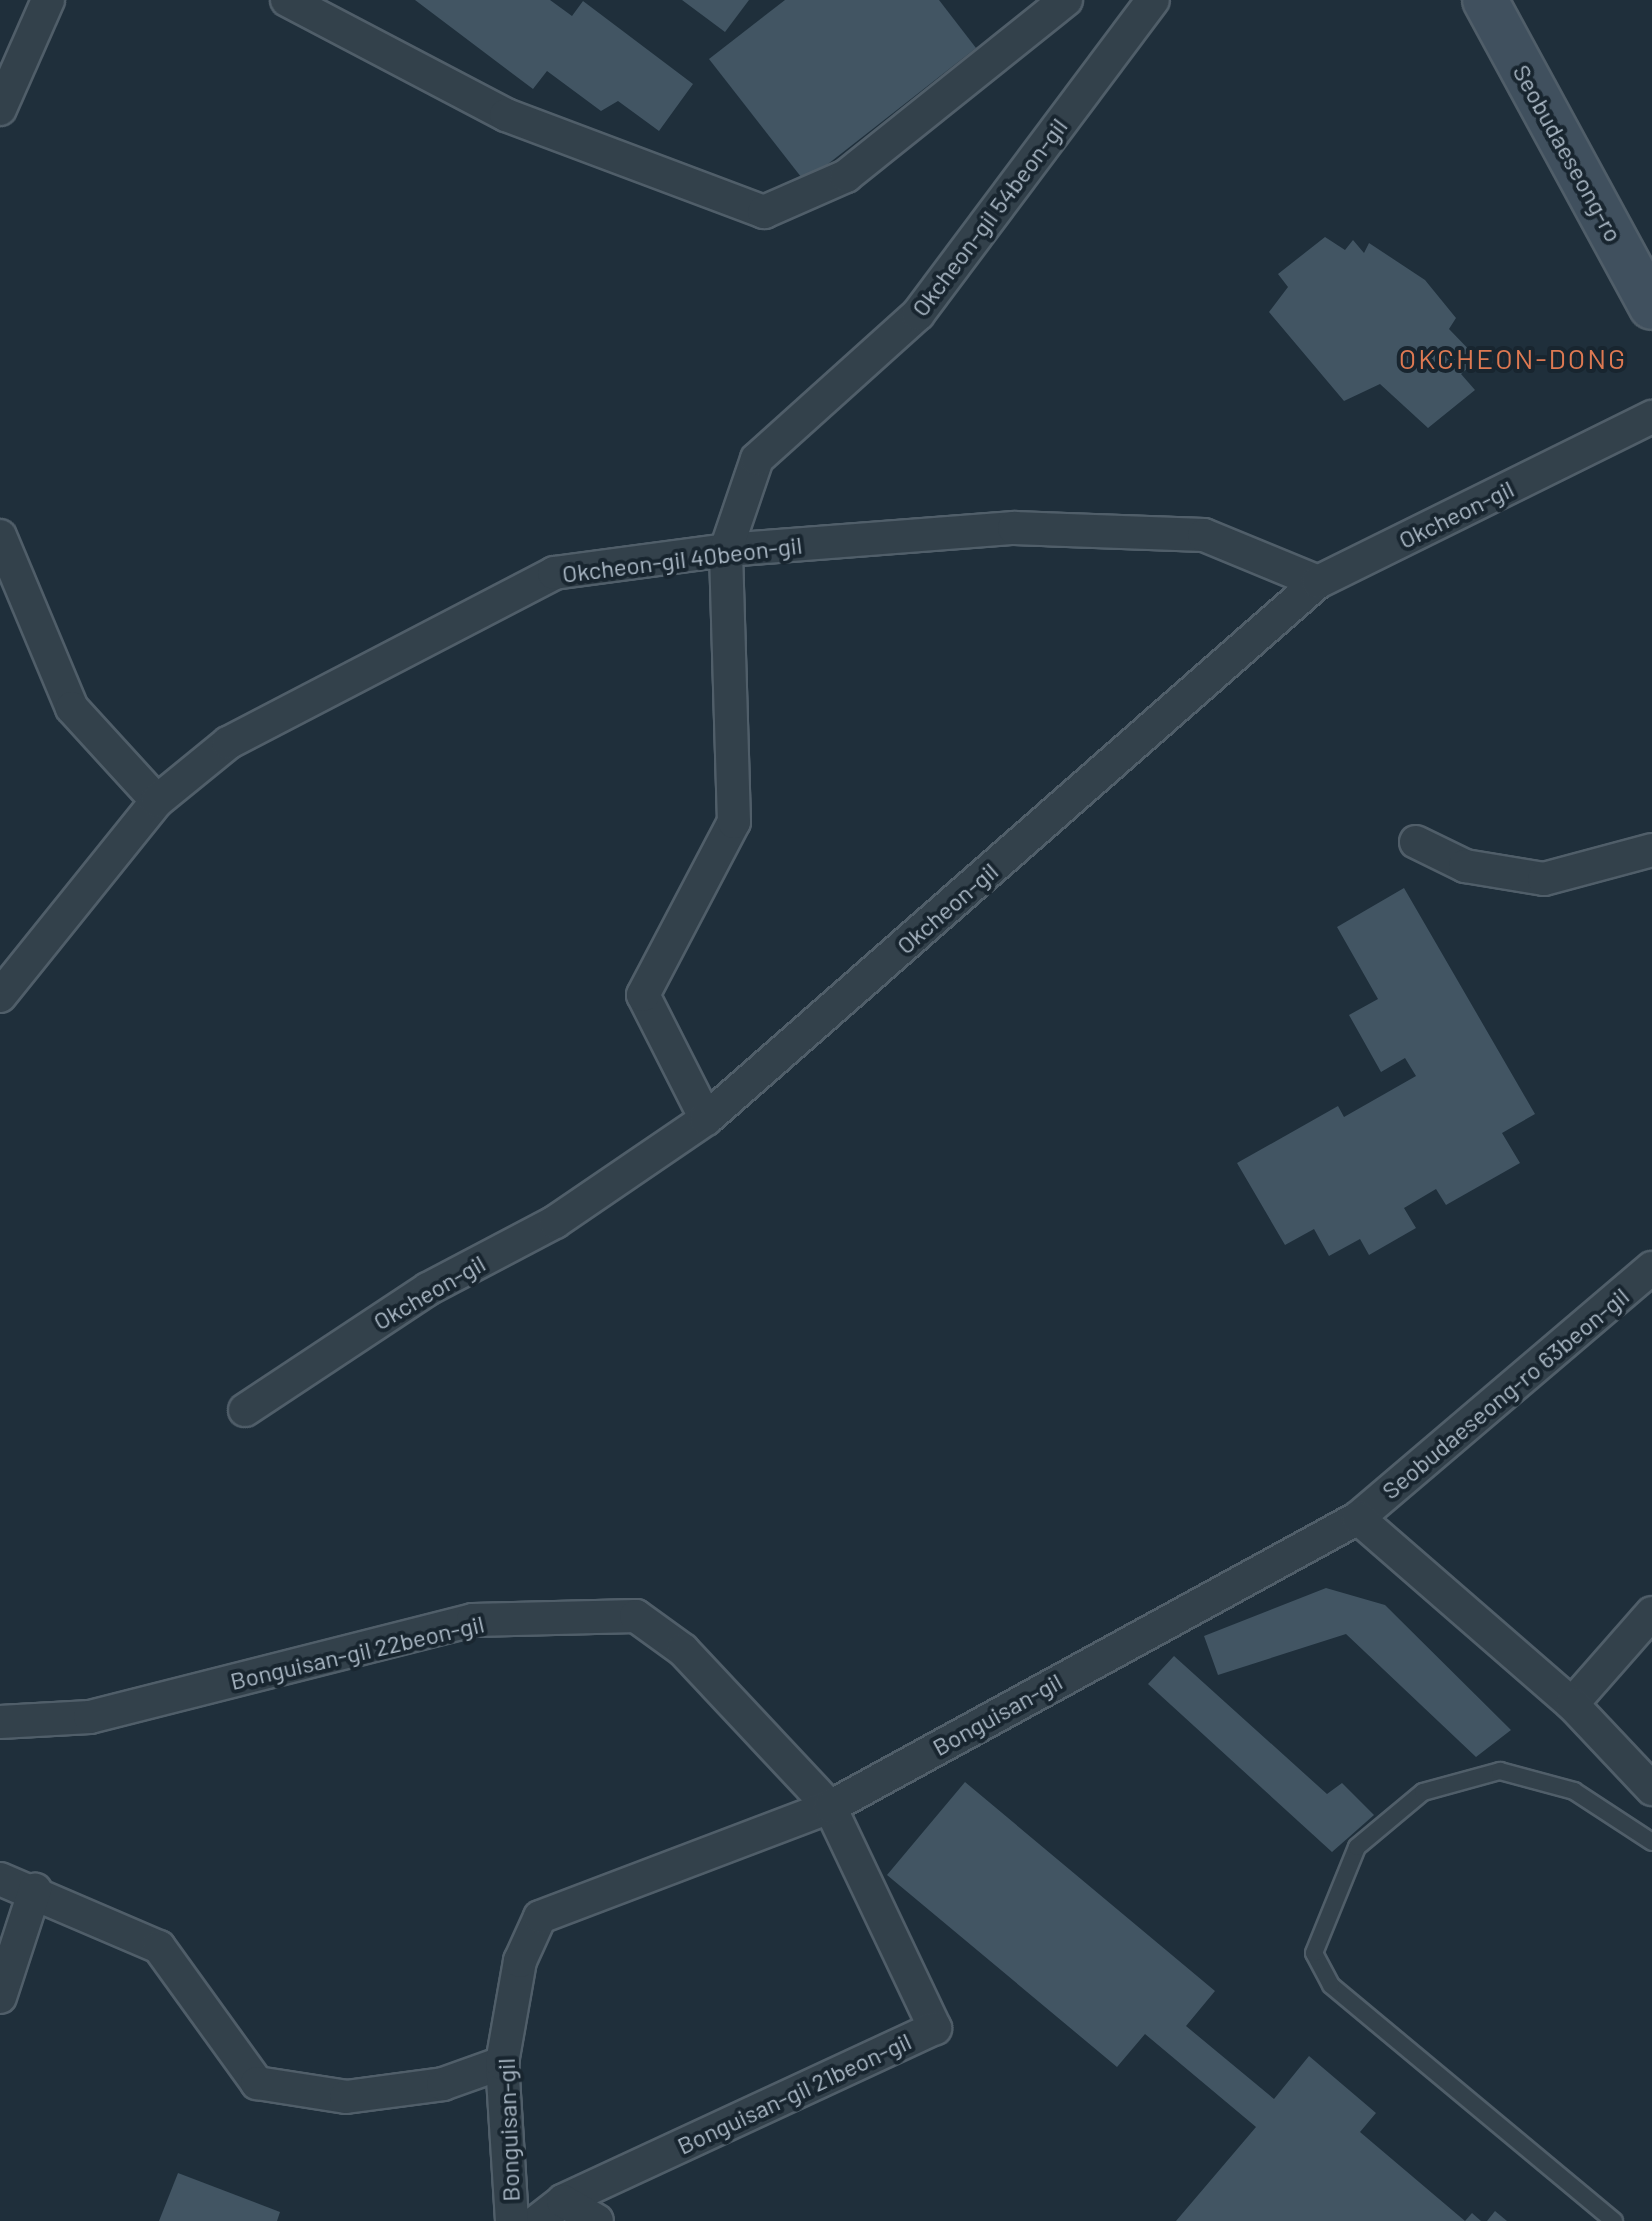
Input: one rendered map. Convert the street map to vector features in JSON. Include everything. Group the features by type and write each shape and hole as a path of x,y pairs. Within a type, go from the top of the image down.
{"street":[{"path":"0,109 48,0"},
{"path":"287,0 506,115 764,212 846,176 1066,0"},
{"name":"Okcheon-gil 54beon-gil","path":"706,1119 643,995 734,822 726,550 757,459 918,314 1153,0"},
{"name":"Seobudaeseong-ro","path":"1485,0 1652,307"},
{"name":"Okcheon-gil","path":"245,1410 428,1289 555,1222 706,1119 1318,582 1652,417"},
{"name":"Okcheon-gil 40beon-gil","path":"0,996 157,801 228,743 554,573 726,550 1014,528 1204,535 1318,582"},
{"path":"0,536 72,708 157,801"},
{"path":"1416,842 1465,866 1544,879 1652,850"},
{"name":"Seobudaeseong-ro 63beon-gil","path":"1358,1518 1652,1268"},
{"path":"1358,1518 1572,1704 1652,1789"},
{"name":"Bonguisan-gil","path":"512,2221 502,2063 520,1961 540,1917 830,1807 1358,1518"},
{"path":"1572,1704 1652,1613"},
{"name":"Bonguisan-gil 22beon-gil","path":"0,1722 90,1717 473,1620 636,1616 683,1650 830,1807"},
{"name":"Bonguisan-gil 21beon-gil","path":"537,2221 563,2201 935,2028 830,1807"},
{"path":"0,1879 35,1890 159,1947 257,2083 346,2097 443,2084 502,2063"},
{"path":"0,1997 35,1890"},
{"path":"563,2201 597,2221"}],"lane":[{"path":"1614,2221 1331,1985 1314,1953 1357,1847 1423,1792 1500,1771 1574,1791 1652,1842"}],"building":[{"path":"415,0 550,0 572,16 583,1 693,84 659,131 618,101 601,111 547,71 533,89"},
{"path":"682,0 749,0 725,32"},
{"path":"785,0 939,0 976,48 805,182 709,59"},
{"path":"1325,237 1345,250 1353,240 1364,253 1369,243 1425,280 1456,318 1449,329 1478,359 1461,374 1475,390 1428,428 1380,384 1344,401 1269,312 1288,287 1278,274"},
{"path":"1404,888 1535,1114 1502,1133 1520,1163 1446,1205 1436,1189 1404,1208 1416,1228 1369,1255 1360,1239 1329,1256 1314,1229 1285,1245 1237,1163 1338,1106 1344,1117 1416,1076 1405,1058 1381,1072 1349,1015 1378,999 1337,927"},
{"path":"1326,1588 1385,1605 1511,1730 1476,1757 1346,1634 1218,1675 1204,1636"},
{"path":"1174,1656 1327,1794 1342,1783 1374,1815 1332,1852 1148,1684"},
{"path":"965,1782 1215,1991 1186,2026 1274,2099 1309,2056 1376,2113 1360,2132 1465,2221 1176,2221 1256,2127 1145,2034 1117,2067 887,1875"},
{"path":"178,2173 280,2212 277,2221 159,2221"},
{"path":"1495,2211 1507,2221 1487,2221"},
{"path":"1472,2213 1481,2221 1465,2221"}],"district":[{"name":"OKCHEON-DONG","path":"1513,358"}]}
